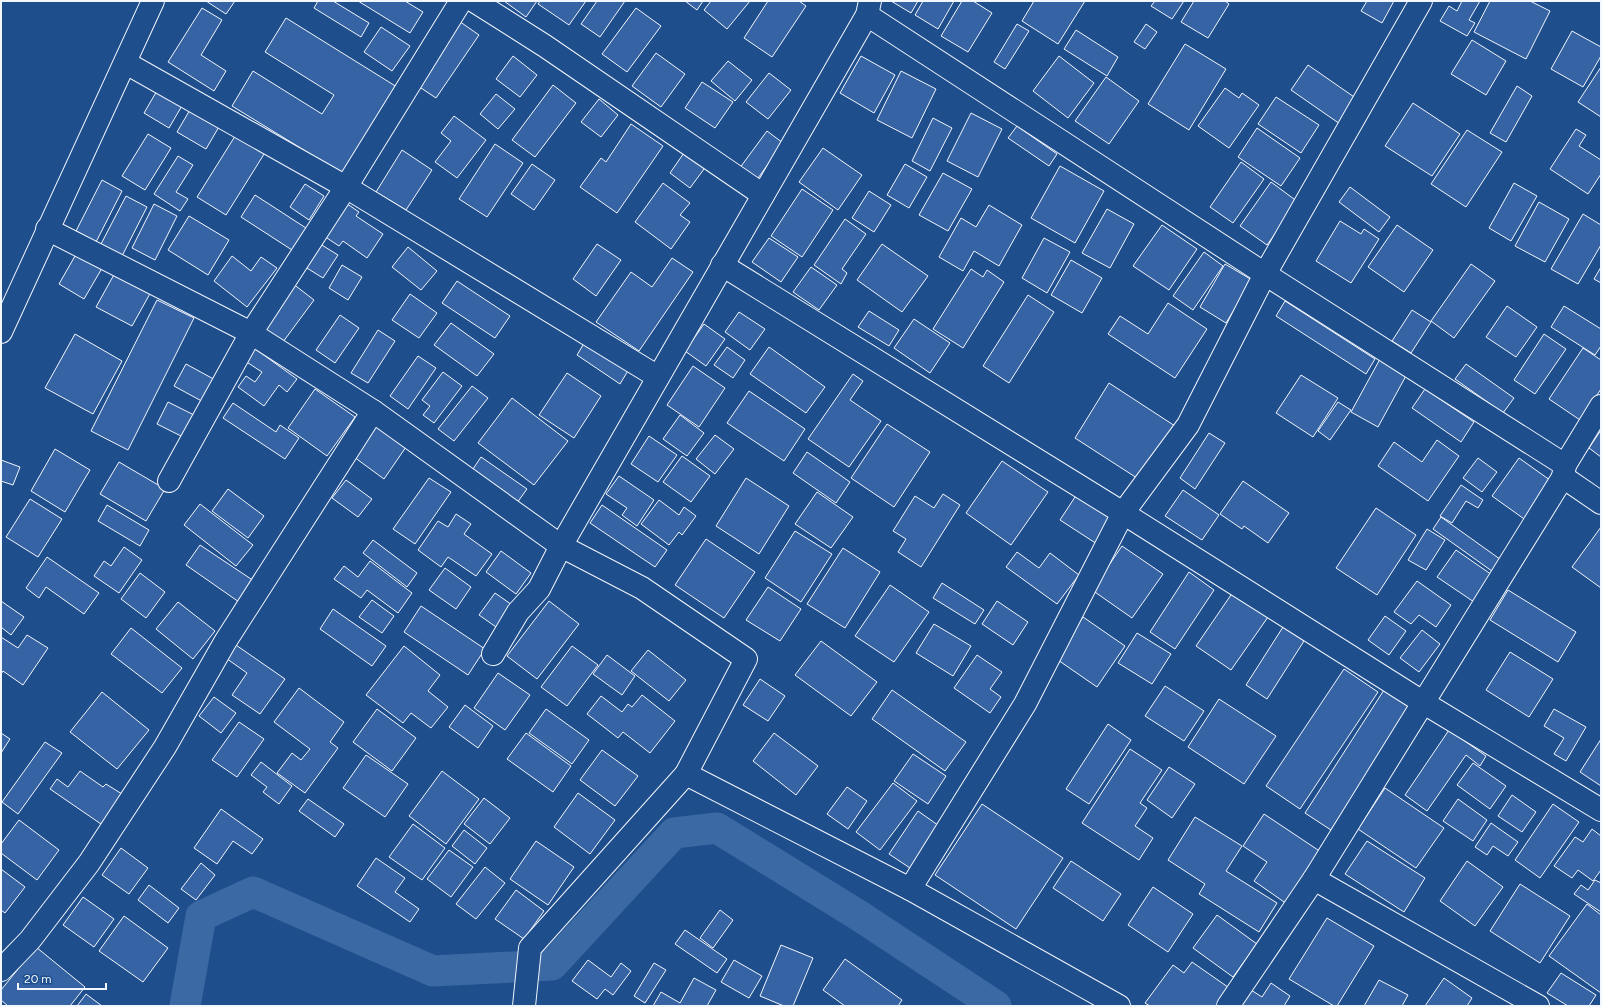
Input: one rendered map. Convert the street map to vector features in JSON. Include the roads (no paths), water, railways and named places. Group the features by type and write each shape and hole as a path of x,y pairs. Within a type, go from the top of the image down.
{"street":[{"path":"1,332 47,229 126,63 153,1"},
{"path":"169,481 251,333 346,187 461,1"},
{"path":"474,1 545,46 763,196"},
{"path":"910,889 1025,704 1124,513 1188,425 1265,274 1420,1"},
{"path":"493,654 518,612 539,589 561,546 763,196 869,8 1265,274 1564,471 1601,502"},
{"path":"126,63 346,187 658,377"},
{"path":"47,229 251,333 373,411 561,546 642,588 746,659 686,774 530,948 524,1006"},
{"path":"722,265 1124,513 1424,703 1601,810"},
{"path":"1228,1006 1314,879 1424,703 1564,471 1601,406"},
{"path":"1,970 30,940 89,863 165,747 225,642 373,411"},
{"path":"686,774 910,889 1119,1006"},
{"path":"1314,879 1538,1006"}],"waterway":[{"path":"185,1006 201,916 253,892 433,971 552,965 674,833 717,828 858,915 996,1006"}]}
